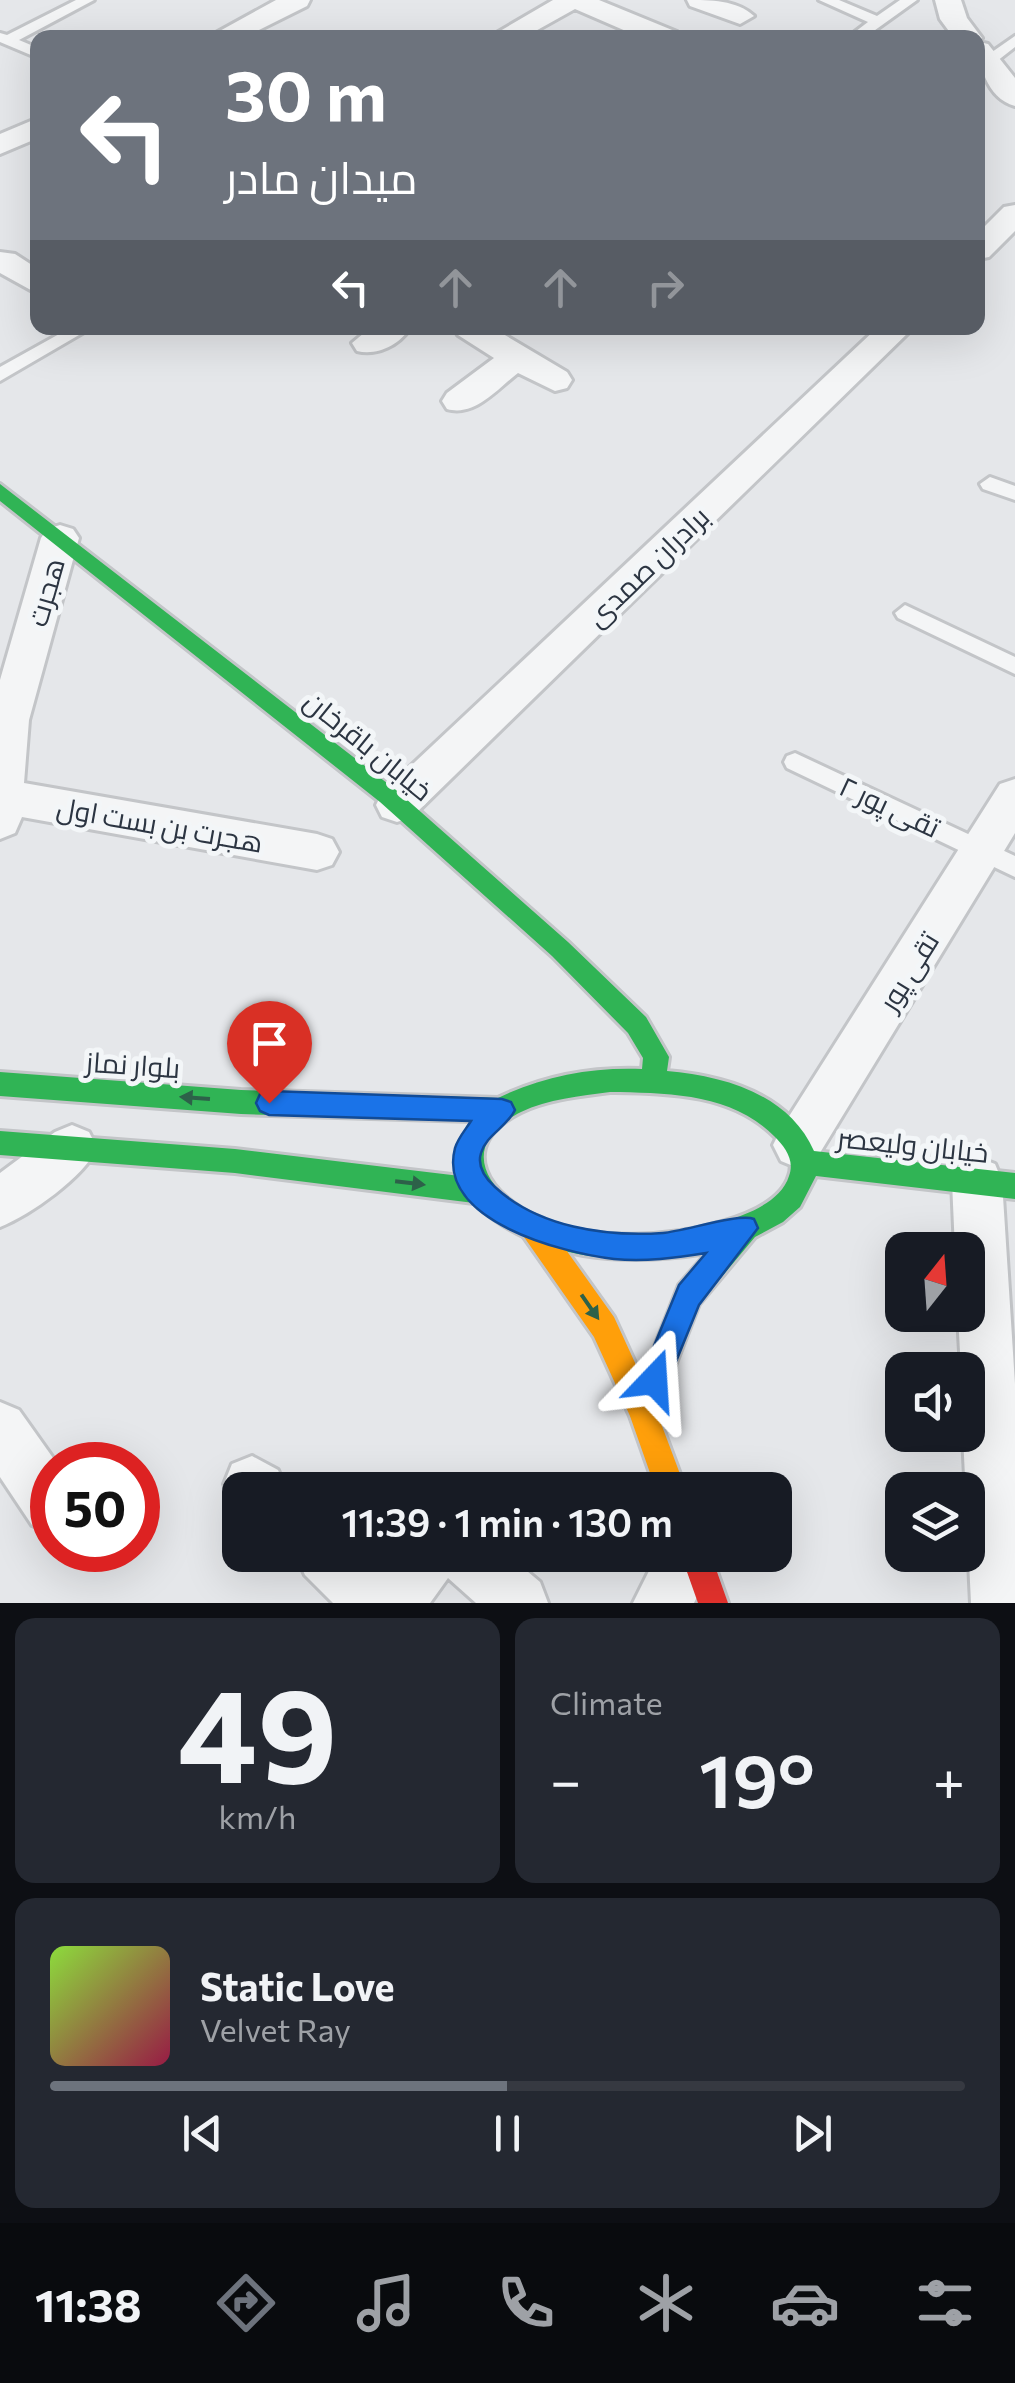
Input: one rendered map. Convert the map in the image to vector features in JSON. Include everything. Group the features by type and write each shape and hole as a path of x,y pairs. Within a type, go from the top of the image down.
{"main road":[{"name":"خیابان باقرخان","path":"0,491 397,805 560,949 637,1025 656,1057 653,1080"},
{"path":"610,1080 653,1080 732,1096 765,1112 788,1130 801,1154 804,1172 795,1193 775,1212 707,1240 663,1246 617,1246 534,1228 480,1192 467,1170 468,1149 482,1128 502,1110 532,1094 610,1080"},
{"name":"بلوار نماز","path":"0,1084 324,1105 502,1110"},
{"path":"324,1105 356,1144 346,1164 328,1173"},
{"path":"0,1143 328,1173 480,1192"},
{"name":"خیابان ولیعصر","path":"801,1154 996,1183"},
{"path":"534,1228 604,1327 643,1412 665,1472"},
{"path":"643,1412 664,1348 688,1295 744,1228"},
{"path":"700,1572 714,1603"}],"street":[{"path":"236,30 297,0"},
{"path":"516,30 574,0 647,30"},
{"path":"700,0 740,16"},
{"path":"948,0 962,30"},
{"path":"985,60 1015,97"},
{"path":"0,145 30,131"},
{"path":"985,243 1015,214"},
{"path":"2,262 30,248"},
{"path":"2,262 30,279"},
{"path":"481,335 555,380"},
{"name":"برادران صمدی","path":"397,805 889,335"},
{"path":"459,402 517,358"},
{"name":"هجرت","path":"1,809 9,720 60,538"},
{"name":"تقی پور","path":"801,1154 999,859 1015,796"},
{"name":"هجرت بن بست اول","path":"1,809 317,852"},
{"path":"0,1203 72,1148"},
{"path":"996,1183 1000,1603"},
{"path":"0,1429 30,1473"},
{"path":"342,1572 374,1603"},
{"path":"394,1603 417,1572"},
{"path":"484,1572 519,1603"},
{"path":"662,1603 681,1572"}],"lane":[{"path":"3,38 87,0"},
{"path":"826,0 878,21"},
{"path":"865,30 910,0"},
{"path":"3,38 30,50"},
{"path":"985,55 1015,40"},
{"path":"0,375 70,335"},
{"path":"990,484 1015,493"},
{"path":"905,613 1015,666"},
{"name":"تقی پور ۲","path":"795,762 999,859"}],"traffic: fast":[{"path":"0,491 388,796 560,949 637,1025 656,1057 653,1080"},
{"path":"610,1080 680,1084 750,1102 787,1131 800,1150 804,1171 795,1192 774,1213 744,1229 707,1240 624,1247 581,1243 542,1233 509,1217 483,1194 472,1174 470,1158 478,1133 491,1118 527,1097 610,1080"},
{"path":"0,1084 241,1102 502,1110"},
{"path":"0,1143 235,1161 480,1191"},
{"path":"804,1162 1015,1186"},
{"path":"643,1412 689,1295 745,1228"}],"traffic: slow":[{"path":"534,1228 604,1327 643,1412 665,1472"}],"traffic: jam":[{"path":"702,1572 713,1603"}],"route":[{"path":"269,1103 502,1110 482,1128 468,1149 467,1170 480,1192 502,1210 534,1228 573,1239 617,1246 663,1246 707,1240 744,1228 688,1295 654,1380"}]}
